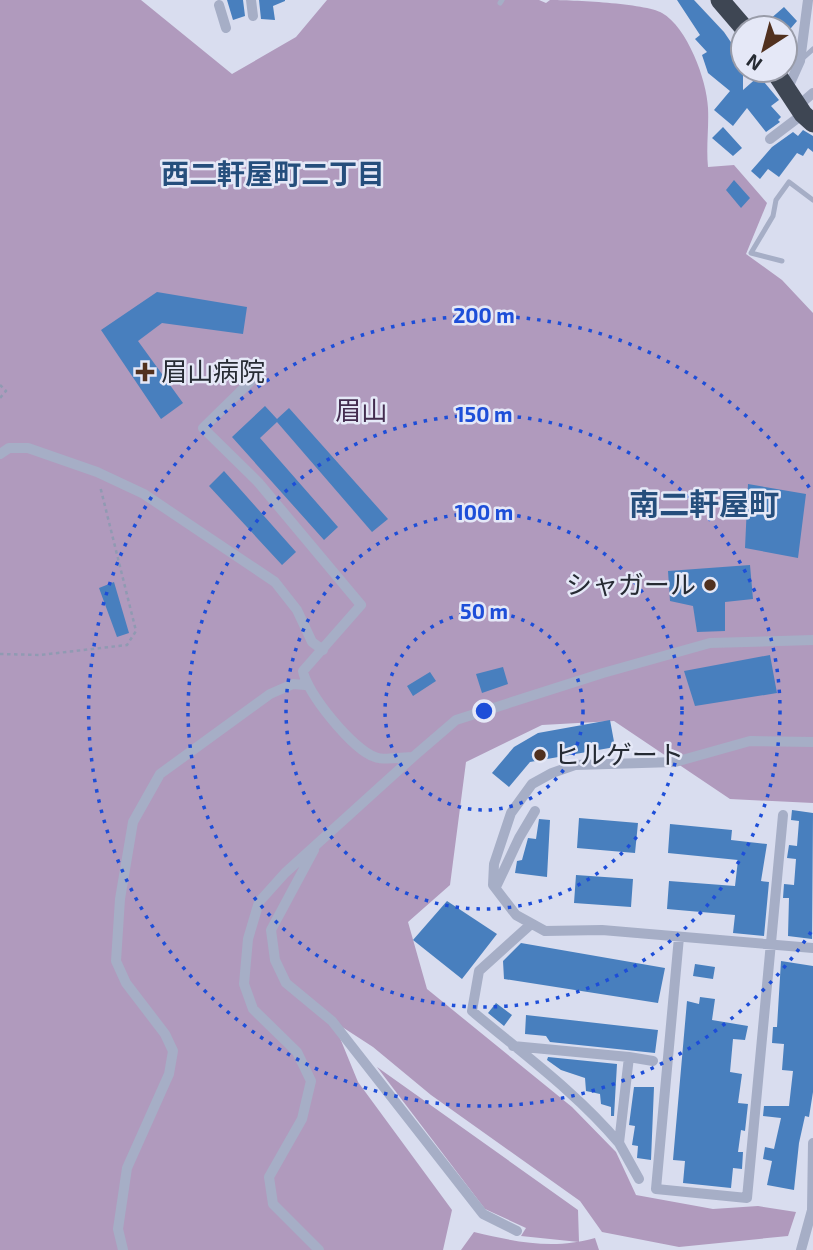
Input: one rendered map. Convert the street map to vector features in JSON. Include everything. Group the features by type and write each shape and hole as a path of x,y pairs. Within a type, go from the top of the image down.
{"highway":[{"path":"720,0 732,14"},
{"path":"783,84 807,109"}],"street":[{"path":"251,0 253,16"},
{"path":"787,90 800,61 808,0"},
{"path":"218,2 226,28"},
{"path":"770,139 807,109"},
{"path":"252,380 203,428 258,482 360,605 303,671 305,685 353,742 375,758 413,757"},
{"path":"0,454 9,448 28,448 97,472 144,494 275,582 298,610 312,642 323,650"},
{"path":"319,1250 273,1204 269,1177 302,1119 311,1081 297,1052 253,1009 244,984 248,939 259,902 302,855 456,720 603,673 710,643 813,640"},
{"path":"123,1250 118,1229 127,1168 169,1074 173,1051 165,1034 126,983 116,961 120,899 133,822 160,774 270,694 293,684 305,685"},
{"path":"813,742 750,741 675,762 575,765 552,773 532,784 511,813 494,864 496,888 516,915 545,931 602,930 813,948"},
{"path":"496,888 535,811"},
{"path":"679,937 656,1189 747,1198 783,815"},
{"path":"320,840 293,884 271,930 275,960 286,983 332,1021 483,1214 517,1231"},
{"path":"530,925 479,971 472,1011 593,1112 619,1143 639,1179"},
{"path":"513,1046 653,1061"},
{"path":"619,1143 629,1058"},
{"path":"801,1250 812,1210 813,1143"}],"lane":[{"path":"800,61 813,50"},
{"path":"782,261 751,253 773,216 776,200 789,183 813,200"}],"path":[{"path":"0,385 6,391 0,398"},
{"path":"0,654 40,655 127,645 136,631 97,472"}],"green space":[{"name":"眉山","path":"0,0 141,0 232,74 296,37 327,0 539,0 546,3 550,0 590,1 653,10 662,13 680,30 700,69 707,96 708,167 734,165 767,203 746,254 782,280 813,313 813,803 730,799 614,721 542,725 466,762 450,885 408,922 427,989 572,1107 616,1152 636,1195 713,1209 758,1206 796,1212 788,1236 679,1247 602,1232 580,1201 431,1095 373,1047 333,1021 358,1082 452,1210 443,1250 0,1250"},
{"path":"377,1067 578,1210 579,1242 521,1236 526,1228 485,1209"},
{"path":"474,1232 550,1244 595,1238 599,1250 461,1250"}],"building":[{"path":"227,0 243,0 245,16 233,20"},
{"path":"259,0 285,1 273,6 275,20 261,19"},
{"path":"677,0 694,0 724,32 729,39 729,84 743,84 743,90 750,84 766,84 779,100 771,106 781,117 778,120 780,122 766,132 747,108 733,126 714,110 730,91 708,73 702,55 707,52 695,39 700,35"},
{"path":"784,7 790,14 776,14"},
{"path":"723,127 742,148 733,156 712,138"},
{"path":"803,130 813,136 813,152 808,148 803,156 797,153 779,177 768,169 760,179 751,171 772,147 793,132 798,136"},
{"path":"734,180 750,198 741,208 726,190"},
{"name":"眉山病院","path":"157,292 247,307 243,334 162,323 138,341 183,403 161,419 101,330"},
{"path":"265,406 277,419 289,408 388,519 372,532 277,422 260,438 338,527 324,540 232,437"},
{"path":"224,471 296,552 282,565 209,486"},
{"path":"748,484 806,494 798,558 745,548"},
{"name":"シャガール","path":"750,565 753,599 725,602 725,631 697,632 693,606 670,601 668,571"},
{"path":"114,582 129,633 117,637 99,588"},
{"path":"770,655 777,693 695,706 684,671"},
{"path":"503,667 508,684 482,693 476,674"},
{"path":"430,672 436,681 413,696 407,686"},
{"name":"ヒルゲート","path":"610,720 615,747 530,762 509,787 492,773 514,747 538,733"},
{"path":"792,810 813,813 812,939 788,936 789,898 783,898 784,884 794,885 796,859 787,858 789,845 797,846 799,821 791,820"},
{"path":"579,818 638,823 635,853 577,848"},
{"path":"539,819 550,820 547,877 515,873 517,861 522,860 528,838 536,839"},
{"path":"670,824 732,830 731,840 767,844 761,881 769,882 764,936 733,933 735,915 667,909 669,881 735,886 738,860 668,853"},
{"path":"576,875 633,879 631,907 574,903"},
{"path":"447,901 497,934 462,979 413,940"},
{"path":"521,943 665,968 658,1003 504,979 503,961"},
{"path":"781,961 813,966 813,1092 809,1117 805,1116 799,1143 794,1190 767,1185 772,1161 763,1159 765,1147 774,1149 781,1118 763,1116 764,1106 789,1106 793,1071 782,1070 784,1044 772,1043 773,1027 777,1027"},
{"path":"695,964 715,967 713,979 693,976"},
{"path":"700,997 715,999 712,1020 748,1026 745,1040 733,1039 730,1072 742,1074 738,1103 748,1104 745,1131 741,1130 738,1152 743,1152 742,1169 733,1168 731,1188 683,1183 685,1161 673,1160 687,1001 699,1004"},
{"path":"496,1003 512,1015 504,1026 488,1013"},
{"path":"526,1015 658,1030 655,1053 550,1042 546,1036 525,1034"},
{"path":"548,1057 617,1064 614,1116 611,1116 611,1107 601,1104 600,1094 586,1091 585,1078 561,1070 547,1060"},
{"path":"634,1087 654,1087 651,1160 637,1158 638,1146 632,1145 635,1126 629,1125"}],"place":[{"name":"眉山病院","path":"145,372"},
{"name":"シャガール","path":"710,585"},
{"name":"ヒルゲート","path":"540,755"}],"district":[{"name":"西二軒屋町二丁目","path":"273,174"},
{"name":"南二軒屋町","path":"704,505"}]}
